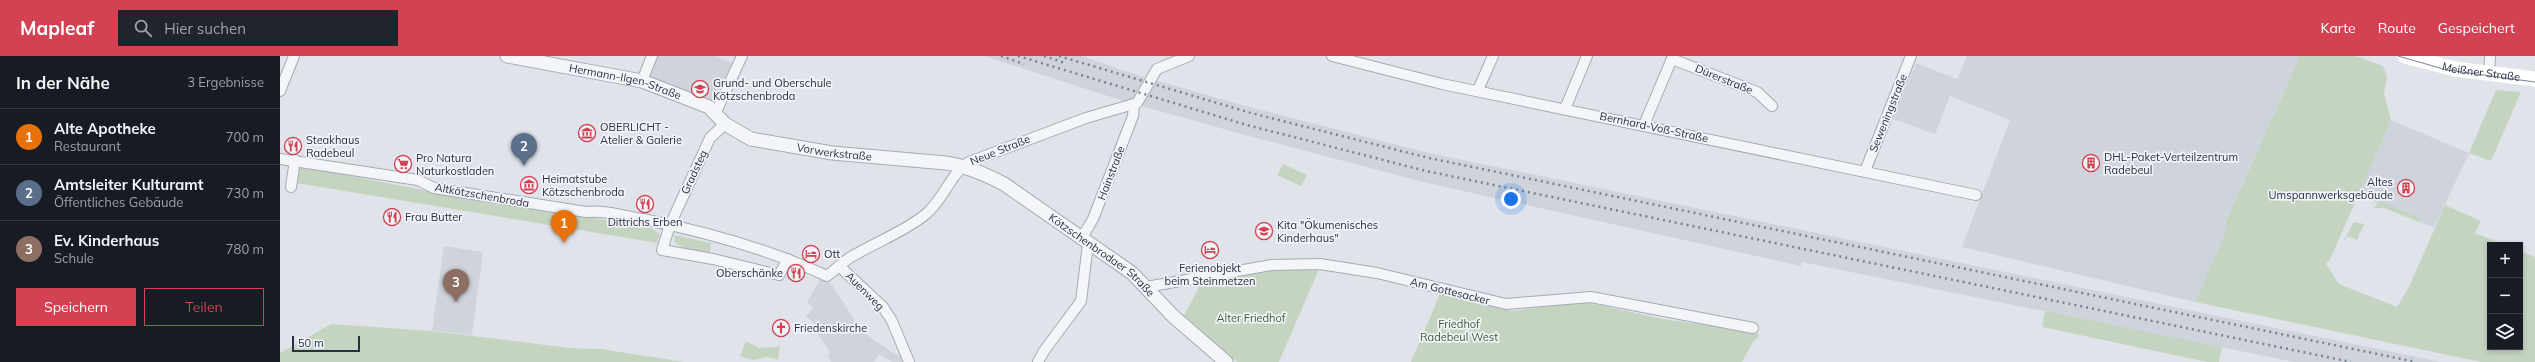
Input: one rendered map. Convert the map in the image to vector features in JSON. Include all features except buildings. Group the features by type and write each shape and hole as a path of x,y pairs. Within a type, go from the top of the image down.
{"main road":[{"name":"Meißner Straße","path":"2404,56 2436,66 2535,79"}],"street":[{"path":"280,90 294,56"},
{"name":"Hermann-Ilgen-Straße","path":"507,56 642,81 709,107 716,112"},
{"path":"642,81 652,56"},
{"path":"716,112 742,56"},
{"path":"1134,105 1139,101 1157,69 1166,60 1189,56"},
{"name":"Bernhard-Voß-Straße","path":"1332,56 1565,109 1976,195"},
{"path":"1478,90 1492,56"},
{"path":"1565,109 1587,56"},
{"name":"Seweningstraße","path":"1865,171 1911,56"},
{"path":"2488,74 2490,56"},
{"name":"Dürerstraße","path":"1644,125 1673,57 1757,92 1772,106"},
{"name":"Neue Straße","path":"827,276 850,258 900,232 927,213 944,194 963,166 996,150 1086,118 1134,105"},
{"name":"Hainstraße","path":"1038,362 1044,351 1081,301 1084,242 1133,116 1134,105"},
{"name":"Vorwerkstraße","path":"716,112 725,124 751,139 832,153 963,166"},
{"name":"Gradsteg","path":"670,225 710,138 725,124"},
{"name":"Altkötzschenbroda","path":"280,159 295,160 418,180 434,188 586,212 602,211 670,225 788,259 827,276"},
{"path":"291,187 295,160"},
{"name":"Kötzschenbrodaer Straße","path":"963,166 1004,184 1084,242 1132,272 1173,316 1226,362"},
{"path":"670,225 662,250 713,259 779,275 788,259"},
{"name":"Am Gottesacker","path":"1146,287 1272,265 1320,264 1377,273 1506,304 1591,297 1753,328"},
{"name":"Auenweg","path":"839,266 883,307 892,321 909,362"}],"shaded area":[{"name":"Grund- und Oberschule Kötzschenbroda","path":"658,56 716,56 732,63 713,101 650,78"},
{"path":"984,56 1082,56 1137,75 1253,108 1429,153 2441,362 2294,362 1802,262 1801,266 1423,182 1245,135 1117,99"},
{"path":"1967,56 2300,56 2224,224 2229,227 2195,302 1962,247 2010,120 1950,96 1935,134 1893,119 1916,63 1957,79"},
{"path":"2391,120 2469,153 2434,228 2358,195"},
{"path":"444,246 483,252 472,335 432,330"},
{"path":"821,278 832,285 862,332 903,359 904,362 892,362 879,354 874,362 831,362 828,355 830,352 814,329 817,326 806,316 813,308 807,302"}],"green space":[{"path":"2300,56 2356,56 2383,66 2387,77 2384,94 2391,120 2330,260 2326,264 2339,284 2397,307 2409,287 2445,205 2481,221 2475,233 2498,242 2487,242 2487,350 2523,350 2523,252 2535,257 2535,362 2481,362 2195,302 2228,227 2224,225"},
{"path":"2496,90 2521,92 2491,161 2469,153"},
{"path":"1283,164 1307,175 1301,186 1277,175"},
{"path":"301,166 499,205 499,201 651,228 660,234 657,243 296,183 296,171"},
{"path":"2381,201 2421,219 2419,222 2384,208 2373,208"},
{"path":"2354,222 2364,224 2357,240 2347,236 2345,241 2344,240"},
{"path":"674,235 711,243 710,254 688,250 675,243"},
{"name":"Alter Friedhof","path":"1297,268 1319,269 1279,362 1237,362 1184,316 1201,283 1271,270"},
{"name":"Friedhof Radebeul West","path":"1440,294 1512,311 1580,301 1668,320 1755,331 1759,336 1753,342 1742,362 1411,362"},
{"path":"2045,311 2222,347 2219,362 2207,362 2042,327"},
{"path":"331,324 432,331 570,348 601,349 684,362 280,362 280,353"},
{"path":"746,341 759,348 780,347 778,359 766,357 752,360 740,356"}],"tram line":[{"path":"2398,56 2447,70 2535,82"}],"railway":[{"path":"1001,56 1024,64"},
{"path":"1018,56 1247,125 1426,171 2351,362"},
{"path":"1044,56 1065,63"},
{"path":"1059,56 1251,113 1429,158 2416,362"}],"place":[{"name":"Grund- und Oberschule Kötzschenbroda","path":"700,89"},
{"name":"OBERLICHT - Atelier & Galerie","path":"587,133"},
{"name":"Steakhaus Radebeul","path":"293,146"},
{"name":"DHL-Paket-Verteilzentrum Radebeul","path":"2091,163"},
{"name":"Pro Natura Naturkostladen","path":"403,164"},
{"name":"Amtsleiter Kulturamt","path":"524,166"},
{"name":"Heimatstube Kötzschenbroda","path":"529,185"},
{"name":"Altes Umspannwerksgebäude","path":"2406,188"},
{"name":"Dittrichs Erben","path":"645,204"},
{"name":"Frau Butter","path":"392,217"},
{"name":"Kita \"Ökumenisches Kinderhaus\"","path":"1264,231"},
{"name":"Alte Apotheke","path":"564,243"},
{"name":"Ferienobjekt beim Steinmetzen","path":"1210,250"},
{"name":"Ott","path":"811,254"},
{"name":"Oberschänke","path":"796,273"},
{"name":"Ev. Kinderhaus","path":"456,302"},
{"name":"Friedenskirche","path":"781,328"}]}
